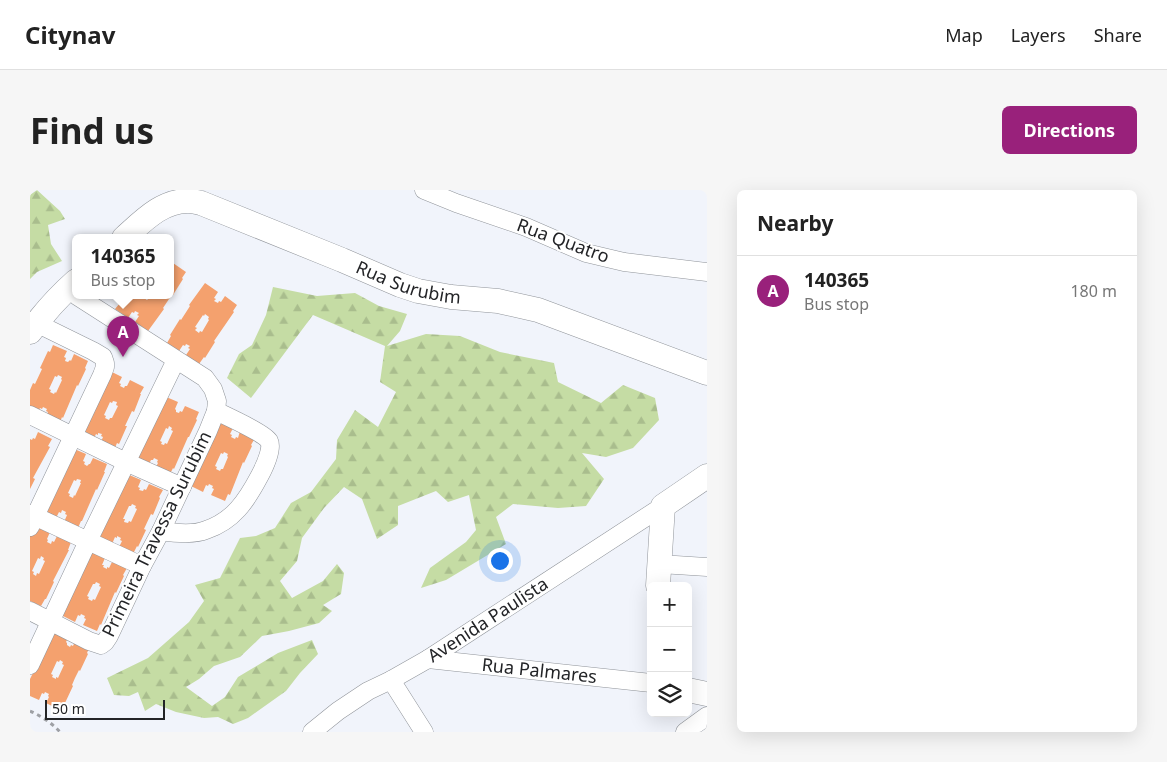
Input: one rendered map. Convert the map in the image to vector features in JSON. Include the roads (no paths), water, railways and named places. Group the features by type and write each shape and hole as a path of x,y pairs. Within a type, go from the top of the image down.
{"street":[{"name":"Rua Quatro","path":"424,190 526,227 586,253 624,262 707,272"},
{"name":"Rua Surubim","path":"128,234 162,207 200,196 400,285 418,291 451,297 498,301 538,310 707,373"},
{"path":"72,292 33,327 94,351 104,357 105,367 74,436 32,519 88,541 142,566"},
{"path":"30,665 176,360 87,299"},
{"name":"Primeira Travessa Surubim","path":"30,611 89,641 101,645 109,636 161,531 216,411 217,401 213,389 205,378 176,360"},
{"path":"161,531 179,533 206,531 225,520 239,508 263,469 270,445 269,441 260,434 216,411"},
{"path":"30,416 126,462 182,486"},
{"name":"Avenida Paulista","path":"312,732 338,711 368,691 428,659 707,476"},
{"path":"663,506 659,575 707,568"},
{"name":"Rua Palmares","path":"428,659 647,683"},
{"path":"391,680 424,732"},
{"path":"692,691 707,694"},
{"path":"685,732 707,716"}],"place":[{"name":"140365","path":"123,357"}]}
